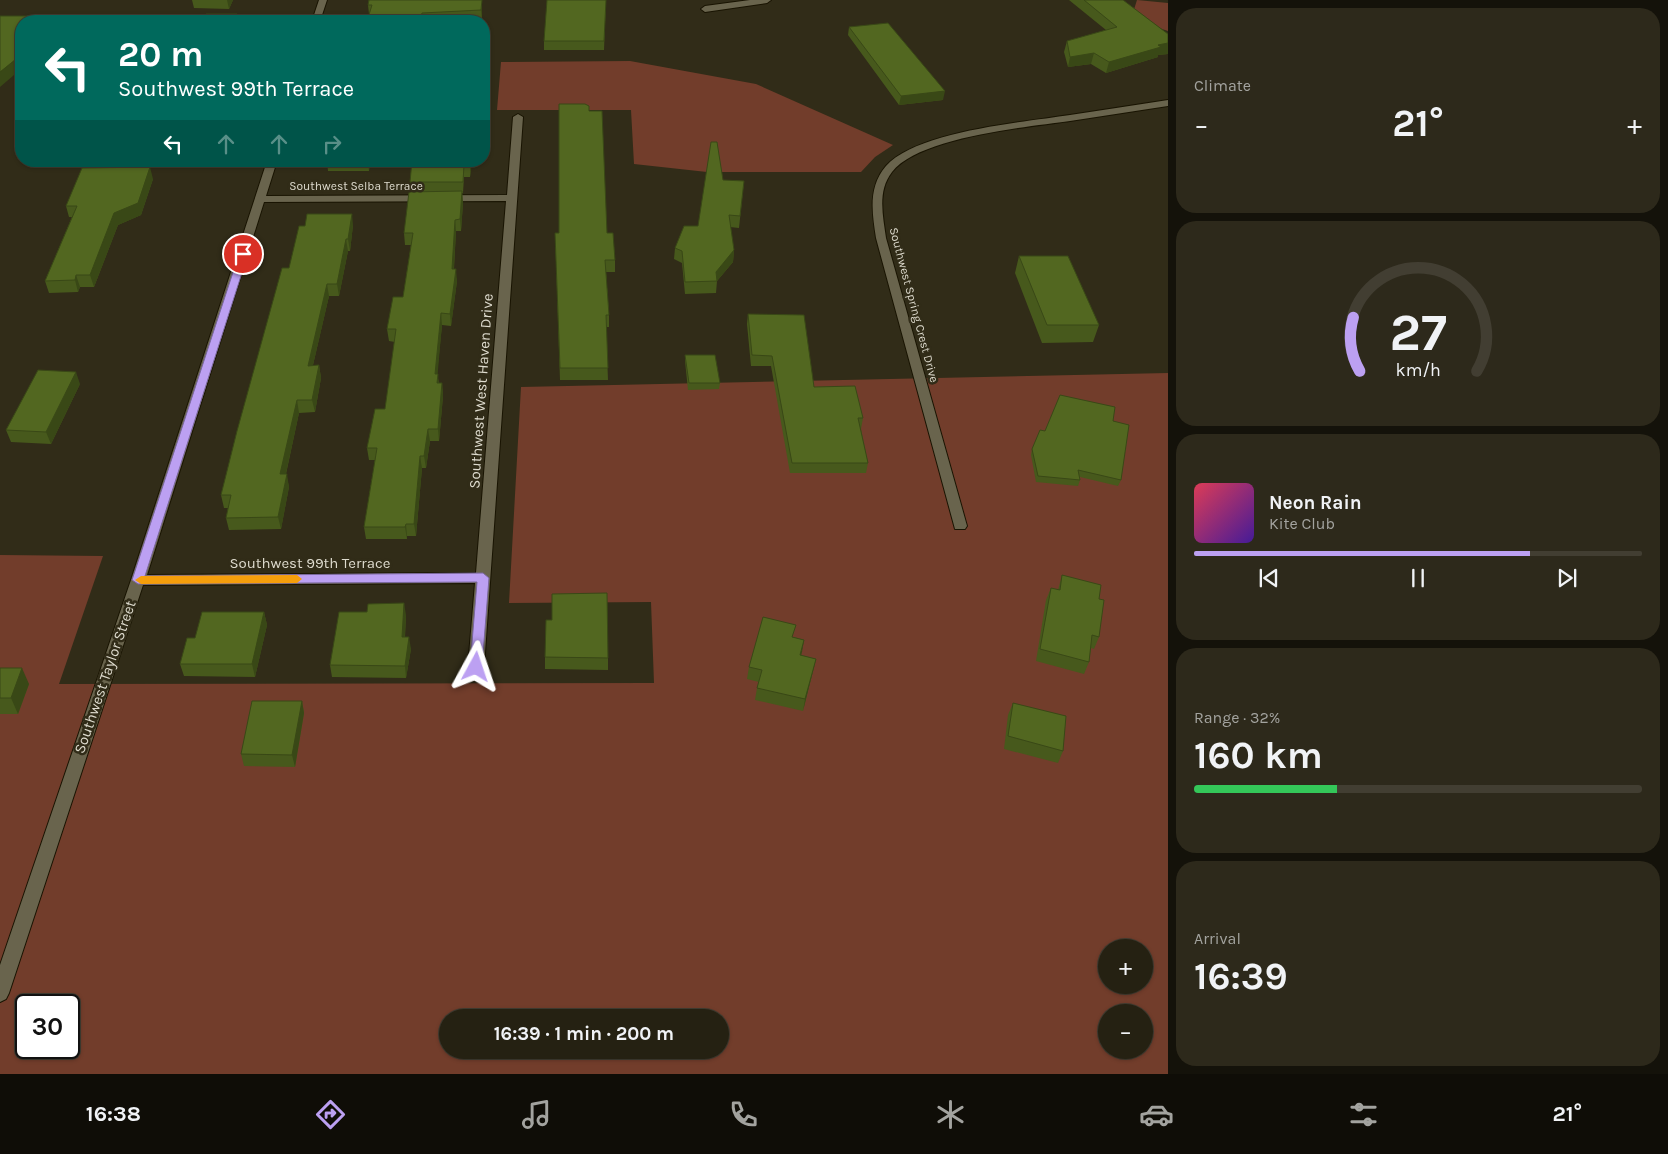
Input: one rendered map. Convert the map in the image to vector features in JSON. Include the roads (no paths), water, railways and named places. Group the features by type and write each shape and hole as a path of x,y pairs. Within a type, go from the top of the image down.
{"street":[{"path":"318,15 323,0"},
{"path":"705,9 767,0"},
{"name":"Southwest Spring Crest Drive","path":"960,526 881,238 876,208 878,191 884,176 894,164 909,154 950,140 995,130 1168,103"},
{"name":"Southwest West Haven Drive","path":"476,667 518,117"},
{"name":"Southwest Taylor Street","path":"0,993 61,805 138,580 270,167"},
{"name":"Southwest Selba Terrace","path":"261,199 512,198"},
{"name":"Southwest 99th Terrace","path":"138,580 483,578"}]}
